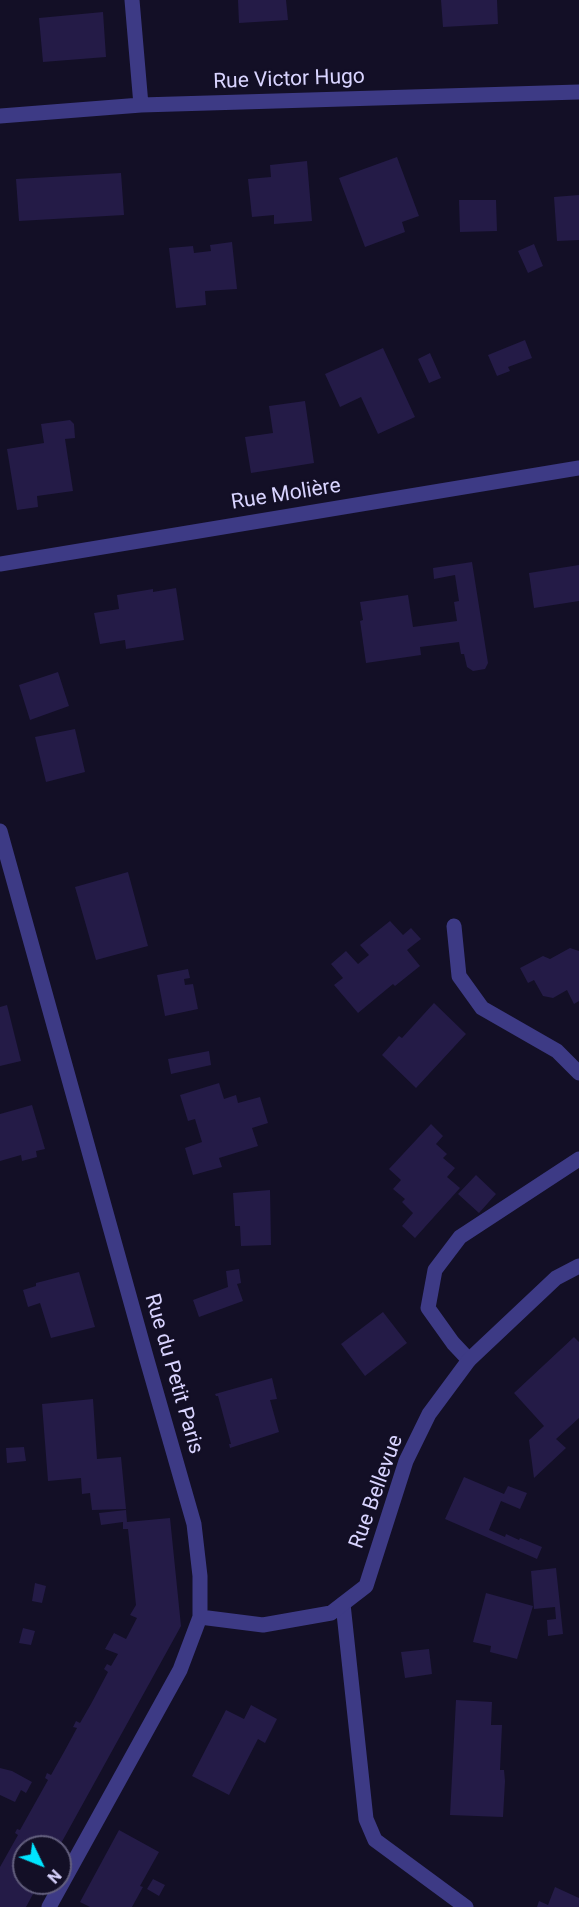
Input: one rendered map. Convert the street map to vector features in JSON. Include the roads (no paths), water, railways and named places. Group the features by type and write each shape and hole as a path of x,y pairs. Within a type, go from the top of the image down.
{"street":[{"path":"132,0 141,105"},
{"name":"Rue Victor Hugo","path":"0,116 141,105 579,92"},
{"name":"Rue Molière","path":"0,564 579,468"},
{"name":"Rue du Petit Paris","path":"0,831 195,1524 200,1576 201,1617 180,1670 49,1907"},
{"path":"454,926 459,976 482,1008 557,1051 579,1073"},
{"path":"469,1360 453,1343 428,1308 435,1270 460,1238 579,1159"},
{"name":"Rue Bellevue","path":"201,1617 263,1625 331,1613 366,1586 406,1461 429,1414 469,1360 556,1278 579,1266"},
{"path":"343,1604 366,1819 375,1840 465,1907"}]}
